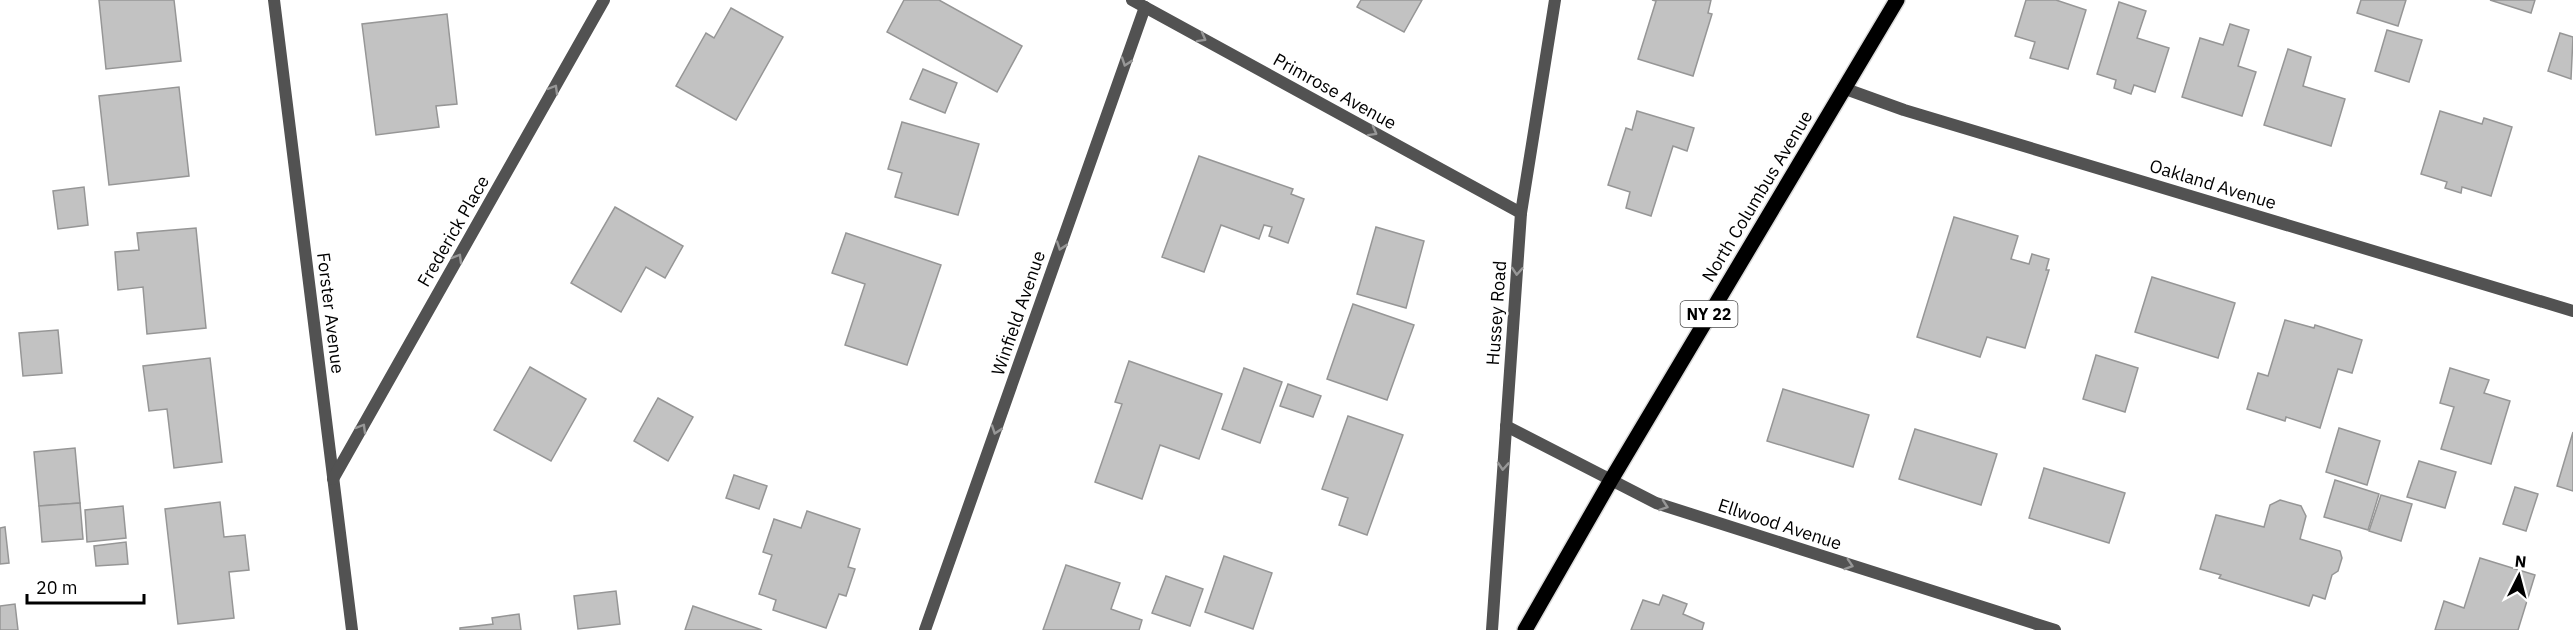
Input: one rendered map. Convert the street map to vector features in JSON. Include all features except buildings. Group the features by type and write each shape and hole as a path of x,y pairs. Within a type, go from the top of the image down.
{"main road":[{"name":"North Columbus Avenue","path":"1525,630 1611,480 1897,0"}],"street":[{"name":"Forster Avenue","path":"274,0 351,630"},
{"name":"Frederick Place","path":"333,479 604,0"},
{"name":"Primrose Avenue","path":"1132,0 1521,213"},
{"name":"Hussey Road","path":"1492,630 1521,213 1555,0"},
{"name":"Winfield Avenue","path":"925,630 1145,7"},
{"name":"Oakland Avenue","path":"1843,88 1904,110 2573,311"},
{"name":"Ellwood Avenue","path":"1506,426 1656,503 2055,630"}]}
